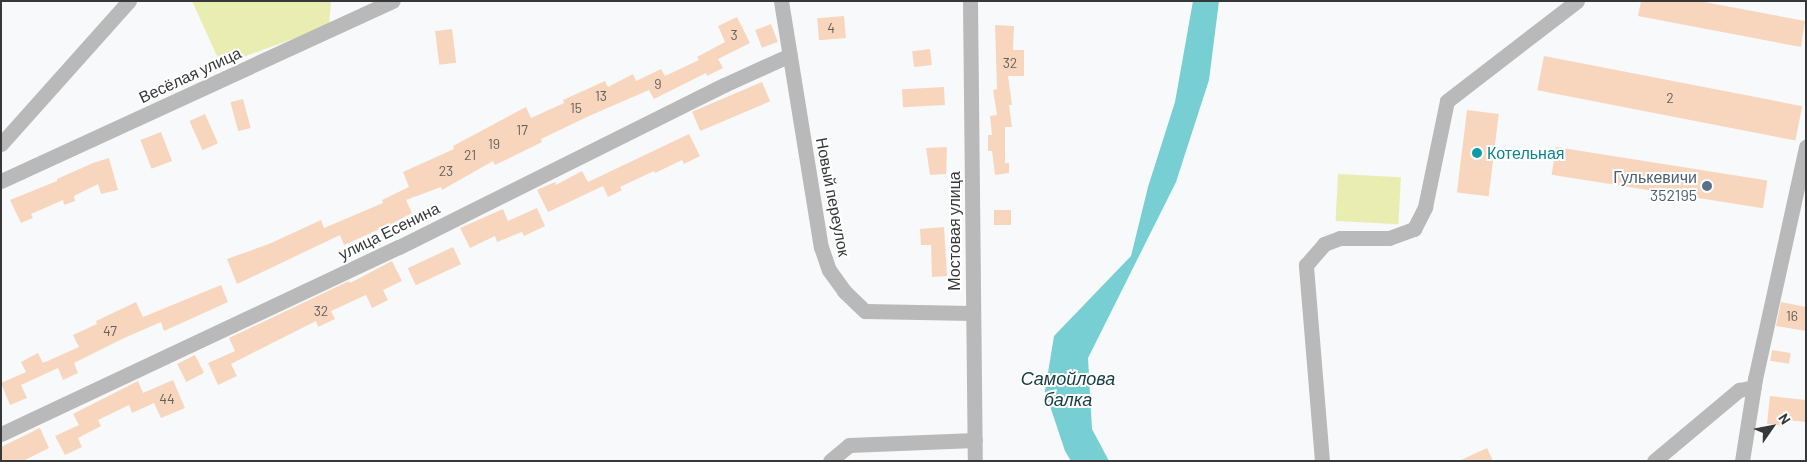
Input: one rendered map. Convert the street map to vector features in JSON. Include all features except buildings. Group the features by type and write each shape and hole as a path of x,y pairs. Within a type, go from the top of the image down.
{"street":[{"path":"1,144 129,1"},
{"name":"Весёлая улица","path":"1,181 393,1"},
{"name":"Новый переулок","path":"781,1 821,247 829,270 844,291 866,311 972,313"},
{"name":"Мостовая улица","path":"970,1 975,461"},
{"path":"1322,461 1306,265 1324,244 1340,238 1389,238 1414,229 1426,207 1447,101 1577,1"},
{"name":"улица Есенина","path":"1,434 399,247 724,85 790,55"},
{"path":"1742,461 1754,387 1806,146"},
{"path":"1654,461 1739,390 1754,387"},
{"path":"830,461 849,445 975,440"}],"green space":[{"path":"192,1 331,1 329,26 221,65"},
{"path":"1338,174 1401,177 1398,224 1336,221"}],"water":[{"name":"Самойлова балка","path":"1193,1 1219,1 1209,80 1176,182 1088,358 1092,429 1109,461 1071,461 1065,451 1045,391 1054,336 1131,256 1148,187 1175,102"}],"place":[{"name":"Котельная","path":"1477,153"},
{"name":"Гулькевичи 352195","path":"1707,186"}]}
